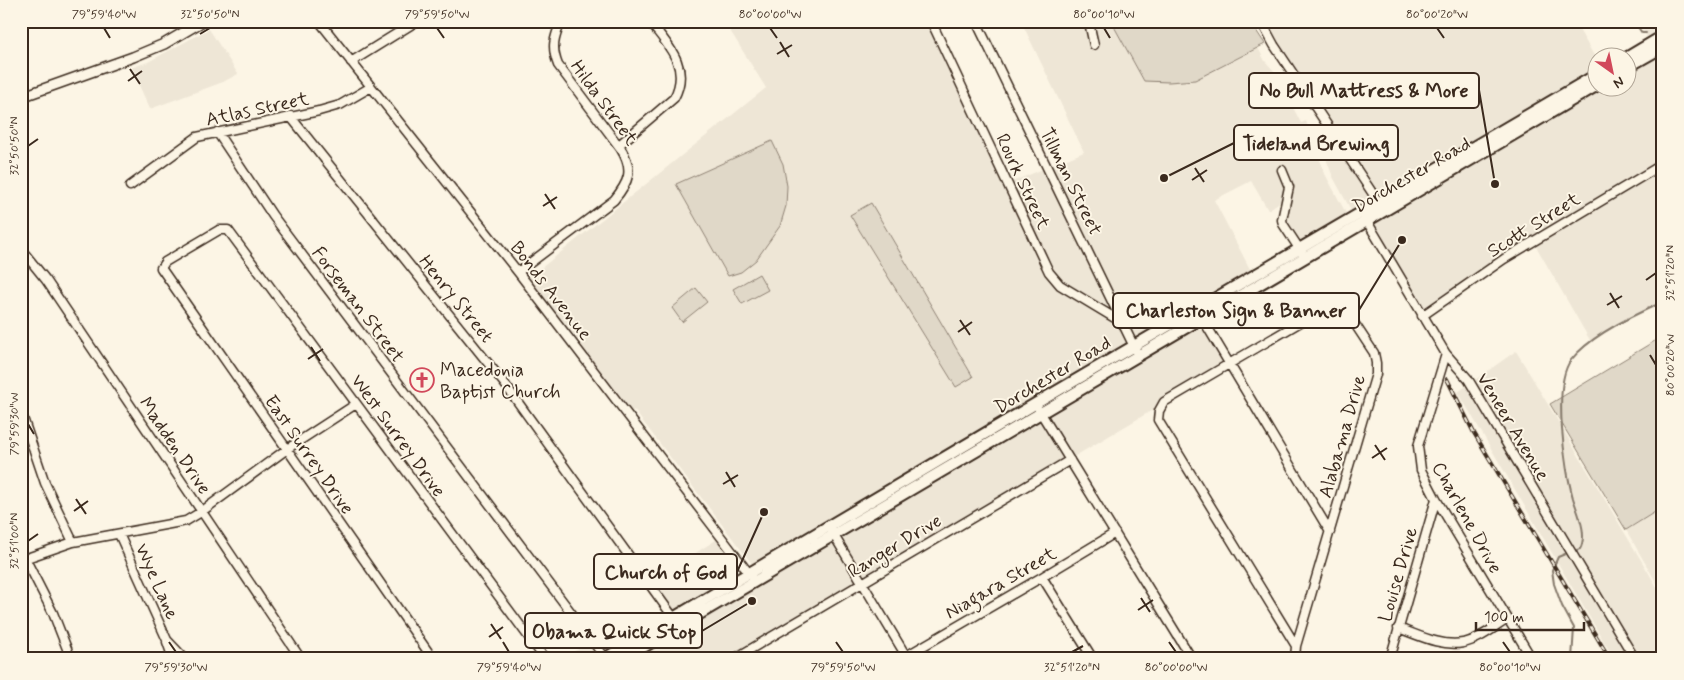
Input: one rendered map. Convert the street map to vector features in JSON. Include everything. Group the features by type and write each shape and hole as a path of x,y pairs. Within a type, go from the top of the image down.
{"main road":[{"path":"1636,52 1663,36"},
{"path":"1636,62 1663,47"},
{"name":"Dorchester Road","path":"624,659 755,582 831,530 1035,404 1136,350 1302,253 1586,81"},
{"name":"Dorchester Road","path":"1381,206 1586,92"},
{"name":"Dorchester Road","path":"605,658 749,573 831,530 1041,413 1136,350 1202,318 1302,253"}],"street":[{"path":"21,97 133,57 164,44 203,21"},
{"name":"Bonds Avenue","path":"319,21 518,272 755,582"},
{"path":"350,62 418,21"},
{"name":"Hilda Street","path":"518,272 614,200 623,188 629,168 627,158 619,146 558,66 554,57 553,41 561,21"},
{"path":"619,146 674,98 679,88 680,73 675,56 649,21"},
{"name":"Rourk Street","path":"931,21 1049,272 1060,285 1123,323"},
{"name":"Tillman Street","path":"976,21 1136,350"},
{"path":"1087,21 1094,45"},
{"path":"1261,21 1274,44 1381,206"},
{"name":"Atlas Street","path":"130,186 197,137 340,106 370,87"},
{"name":"Henry Street","path":"290,116 504,383 679,627"},
{"name":"Forseman Street","path":"217,132 273,216 605,658"},
{"name":"Scott Street","path":"1422,316 1504,259 1663,164"},
{"path":"1282,170 1289,187 1282,224 1302,253"},
{"name":"Veneer Avenue","path":"1364,216 1446,354 1468,379 1635,659"},
{"name":"West Surrey Drive","path":"161,268 165,262 219,230 228,230 545,659"},
{"name":"Madden Drive","path":"21,252 25,254 46,280 301,659"},
{"name":"East Surrey Drive","path":"161,268 433,659"},
{"name":"Alabama Drive","path":"1295,659 1296,646 1376,374 1374,354 1345,309 1333,306 1316,313 1164,402 1159,411 1158,420 1296,646"},
{"path":"1202,318 1330,532"},
{"name":"Charlene Drive","path":"1446,354 1418,446 1421,470 1436,499 1532,659"},
{"path":"72,659 53,613 23,559 73,542 186,521 286,450 356,404"},
{"path":"1035,404 1192,659"},
{"path":"21,412 45,483 73,542"},
{"name":"Ranger Drive","path":"734,659 1070,460"},
{"name":"Louise Drive","path":"1390,659 1436,499"},
{"path":"831,530 863,583 903,657"},
{"name":"Niagara Street","path":"903,657 1115,533"},
{"name":"Wye Lane","path":"120,534 167,640 173,659"},
{"path":"1042,577 1093,659"},
{"path":"1398,628 1442,642 1463,643 1508,619"},
{"name":"Wye Lane","path":"167,640 185,659"}],"shaded area":[{"path":"724,21 931,21 1007,184 1084,152 1021,21 1111,21 1144,81 1233,61 1258,48 1265,61 1274,71 1301,123 1306,121 1325,174 1347,215 1296,245 1285,229 1287,197 1268,210 1251,181 1214,200 1251,271 753,565 634,410 628,414 525,281 766,88","holes":["871,204 973,377 851,216"]},
{"path":"1111,21 1250,21 1265,44 1195,80 1144,81"},
{"path":"1261,21 1574,21 1590,48 1586,48 1586,73 1386,190 1352,212 1333,177 1317,135 1315,127 1325,121"},
{"path":"1637,21 1663,21 1663,27 1647,37"},
{"path":"209,29 238,74 223,82 150,109 131,68 148,62"},
{"path":"1663,53 1663,302 1633,315 1591,342 1533,241 1422,316 1369,226 1589,98 1636,98 1636,70"},
{"path":"772,141 783,164 787,186 786,206 780,226 756,260 741,272 728,276 676,184"},
{"path":"871,203 973,377 956,387 850,215"},
{"path":"759,274 768,290 742,304 733,289"},
{"path":"696,288 707,302 682,322 672,308"},
{"path":"1204,322 1230,364 734,659 652,659 648,652"},
{"path":"1663,336 1663,507 1626,530 1550,404"},
{"path":"1516,351 1663,597 1663,659 1614,659 1458,392"},
{"path":"1663,507 1663,594 1626,530"},
{"path":"722,536 747,569 671,614 649,583"},
{"path":"593,641 603,654 595,659 560,659"}],"waterway":[{"path":"1634,21 1642,33 1646,33"},
{"path":"1574,551 1580,549 1583,530 1573,498 1564,448 1561,407 1565,372 1571,360 1579,351 1601,334 1626,319 1663,302"},
{"path":"1565,554 1558,557 1552,570 1554,584 1562,606 1574,628 1572,659"}],"railway":[{"path":"1447,379 1474,433 1610,659"}],"place":[{"name":"Tideland Brewing","path":"1164,178"},
{"name":"No Bull Mattress & More","path":"1495,184"},
{"name":"Charleston Sign & Banner","path":"1402,240"},
{"name":"Macedonia Baptist Church","path":"422,380"},
{"name":"Church of God","path":"764,512"},
{"name":"Obama Quick Stop","path":"752,601"}]}
